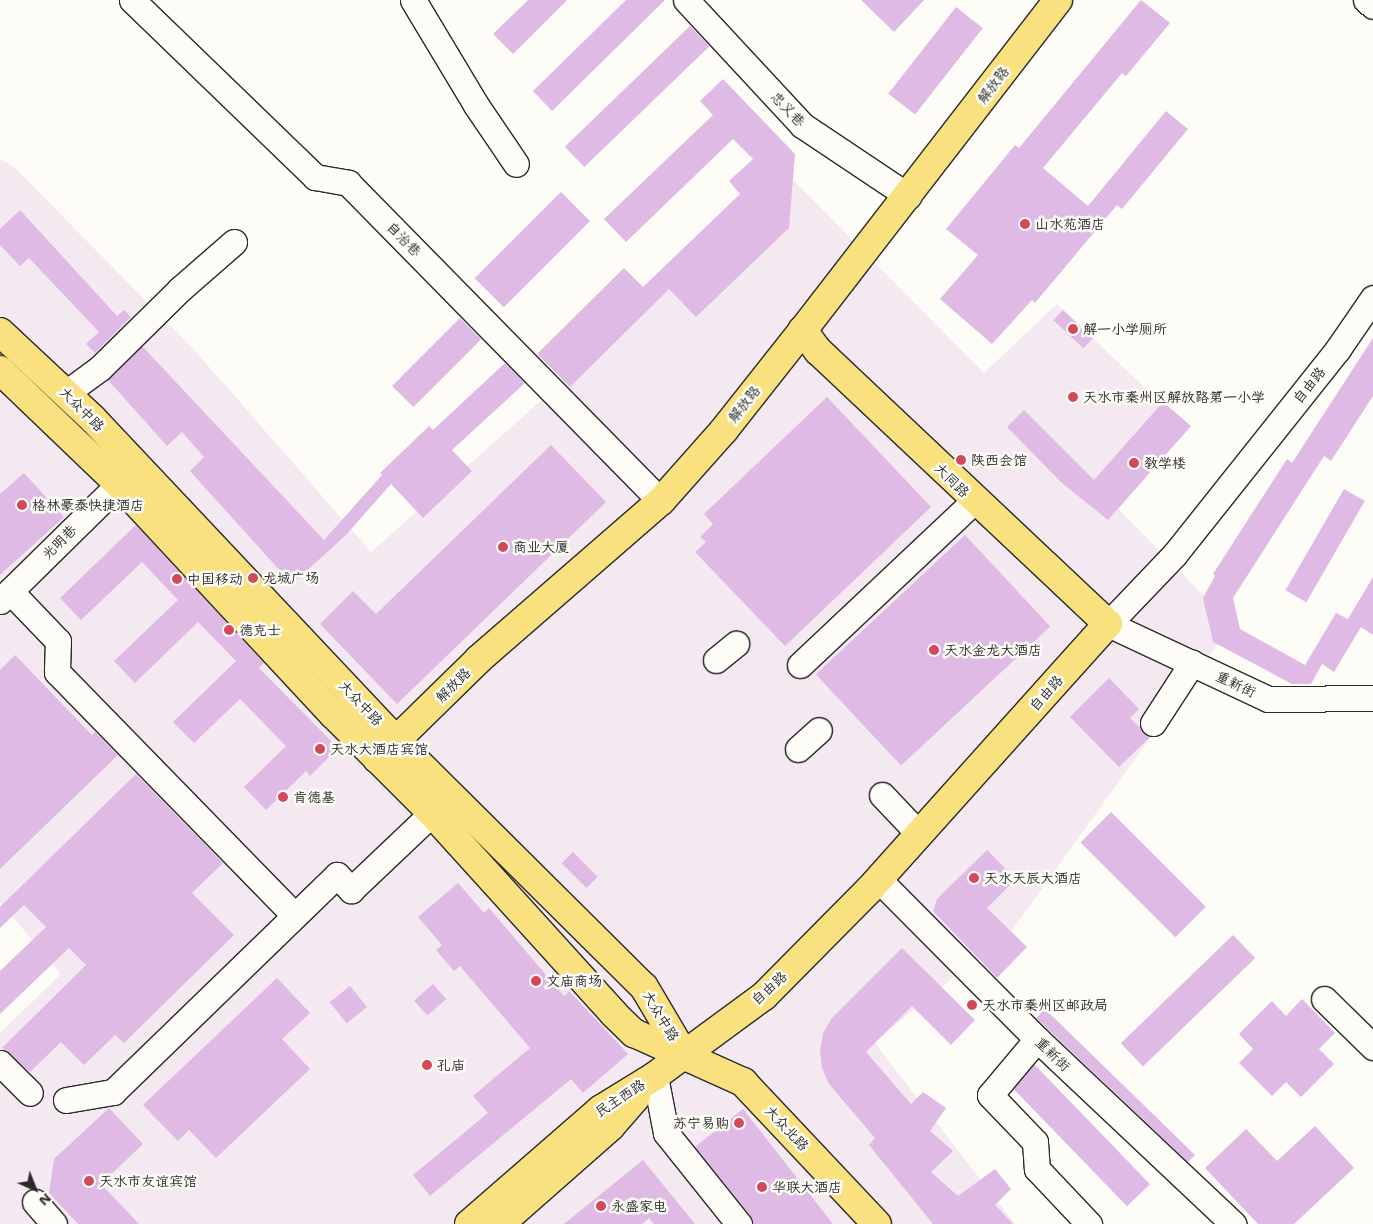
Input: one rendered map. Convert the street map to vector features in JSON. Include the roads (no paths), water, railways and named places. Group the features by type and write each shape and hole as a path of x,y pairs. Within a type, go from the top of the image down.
{"main road":[{"name":"解放路","path":"377,759 479,659 661,501 724,430 908,196 1058,0"},
{"name":"大同路","path":"803,330 818,351 974,501 1108,624"},
{"name":"大众中路","path":"0,332 66,393 396,741 644,988 683,1053"},
{"name":"大众中路","path":"0,370 119,484 377,759 432,813 634,1033 683,1053"},
{"name":"自由路","path":"655,1076 683,1053 764,996 878,879 1108,624"},
{"name":"大众北路","path":"683,1053 743,1082 877,1224"},
{"name":"民主西路","path":"469,1224 600,1110 655,1076"},
{"name":"民主西路","path":"500,1224 611,1126 655,1076"}],"street":[{"name":"自治巷","path":"132,0 315,177 348,183 661,501"},
{"path":"413,0 476,105 516,164"},
{"name":"忠义巷","path":"686,0 802,126 908,196"},
{"path":"1366,0 1373,6"},
{"path":"66,393 100,368 179,290 234,242"},
{"name":"自由路","path":"1108,624 1175,554 1371,306"},
{"name":"光明巷","path":"5,596 119,484"},
{"path":"800,665 974,501"},
{"path":"5,596 58,641 57,672 294,915"},
{"name":"重新街","path":"1108,624 1268,698 1366,696 1373,698"},
{"path":"716,660 736,644"},
{"path":"1153,723 1192,663"},
{"path":"798,749 819,730"},
{"path":"882,795 919,834"},
{"path":"66,1100 113,1092 337,874 351,890 432,813"},
{"name":"重新街","path":"878,879 1037,1039 1232,1224"},
{"path":"1324,999 1373,1047"},
{"path":"1037,1039 990,1095 1035,1142 1037,1169 1089,1224"},
{"path":"0,1064 30,1093"},
{"path":"655,1076 666,1132 738,1224"},
{"path":"35,1202 54,1224"}],"place":[{"name":"山水苑酒店","path":"1025,224"},
{"name":"解一小学厕所","path":"1073,329"},
{"name":"天水市秦州区解放路第一小学","path":"1073,397"},
{"name":"陕西会馆","path":"961,460"},
{"name":"教学楼","path":"1134,463"},
{"name":"格林豪泰快捷酒店","path":"22,505"},
{"name":"商业大厦","path":"503,547"},
{"name":"龙城广场","path":"253,578"},
{"name":"中国移动","path":"177,579"},
{"name":"德克士","path":"229,630"},
{"name":"天水金龙大酒店","path":"934,650"},
{"name":"天水大酒店宾馆","path":"320,749"},
{"name":"肯德基","path":"283,797"},
{"name":"天水天辰大酒店","path":"974,878"},
{"name":"文庙商场","path":"536,981"},
{"name":"天水市秦州区邮政局","path":"972,1005"},
{"name":"孔庙","path":"427,1065"},
{"name":"苏宁易购","path":"739,1123"},
{"name":"天水市友谊宾馆","path":"89,1181"},
{"name":"华联大酒店","path":"762,1187"},
{"name":"永盛家电","path":"601,1206"}]}
